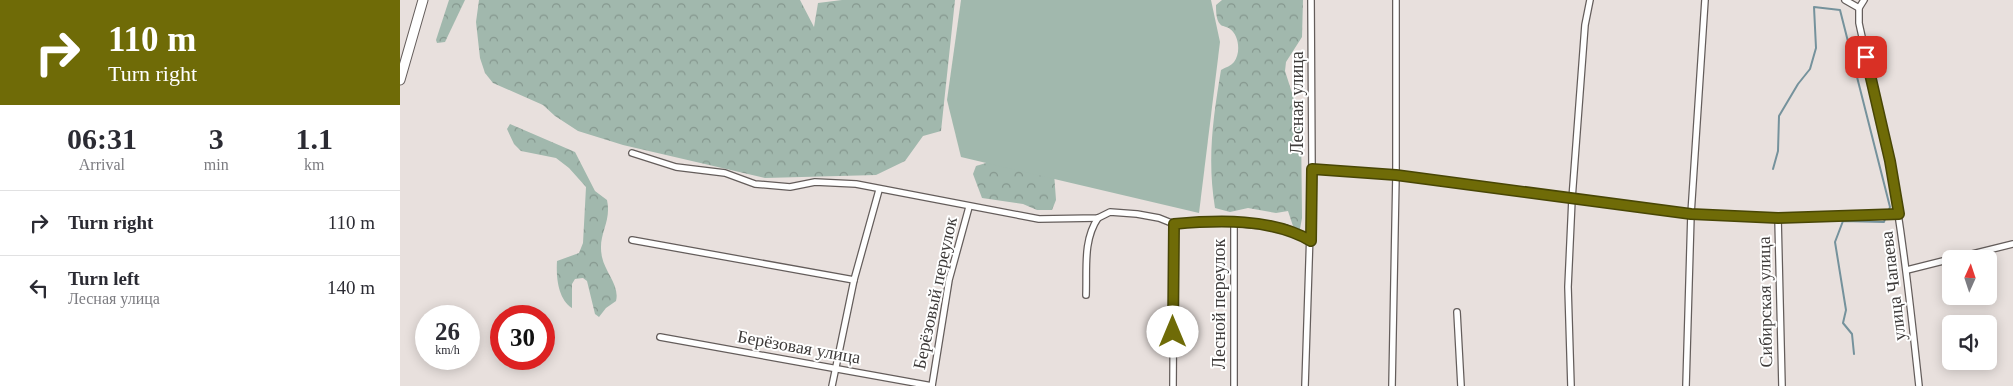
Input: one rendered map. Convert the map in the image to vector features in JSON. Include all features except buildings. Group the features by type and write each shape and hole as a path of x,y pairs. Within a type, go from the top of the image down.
{"main road":[{"path":"400,80 423,0"}],"street":[{"name":"Лесная улица","path":"1305,386 1311,241 1311,0"},
{"path":"1392,386 1396,175 1396,0"},
{"path":"1572,386 1568,287 1572,199 1585,25 1590,0"},
{"path":"1686,386 1691,214 1705,0"},
{"path":"1845,0 1859,8 1864,0"},
{"name":"улица Чапаева","path":"1859,8 1859,23 1890,161 1899,214 1919,386"},
{"path":"632,153 676,168 725,173 755,184 790,186 816,182 856,184 879,190 1039,219 1098,218 1110,212 1138,214 1159,218 1174,224 1210,221 1286,228 1311,241"},
{"path":"1312,169 1396,175 1691,214 1778,218 1899,214"},
{"path":"832,386 854,280 879,190"},
{"name":"Берёзовый переулок","path":"932,386 949,280 969,206"},
{"path":"1086,295 1087,242 1090,230 1098,218"},
{"name":"Сибирская улица","path":"1778,218 1782,386"},
{"name":"Лесной переулок","path":"1234,223 1234,386"},
{"path":"1172,386 1174,224"},
{"path":"632,240 854,280"},
{"path":"1989,250 2013,244"},
{"path":"1907,270 1942,261"},
{"path":"1457,312 1461,386"},
{"name":"Берёзовая улица","path":"660,337 932,386"}],"green space":[{"path":"449,0 465,0 445,42 437,43 436,40"},
{"path":"479,0 800,0 814,27 818,3 842,0 955,0 941,131 923,136 905,161 876,175 765,178 623,145 578,131 555,116 543,105 493,83 485,73 480,58 476,22"},
{"path":"961,0 1211,0 1220,42 1199,213 961,157 947,100"},
{"path":"1222,0 1303,0 1302,37 1286,62 1285,71 1301,121 1302,218 1300,229 1293,226 1288,211 1276,213 1248,208 1230,212 1215,208 1211,155 1221,70 1234,62 1238,54 1238,44 1235,35 1229,28 1221,25 1216,15 1216,5"},
{"path":"510,124 575,152 595,191 607,200 608,215 601,249 604,263 617,295 616,301 606,308 599,317 595,314 587,281 583,278 575,279 572,284 572,308 567,304 561,293 557,274 557,261 579,253 583,243 586,187 569,168 556,158 521,151 514,144 507,129"},
{"path":"996,160 1054,173 1056,200 1052,210 1037,210 1023,204 982,198 973,174 976,166"}],"waterway":[{"path":"1773,169 1778,151 1779,116 1798,84 1810,69 1816,48 1814,7 1840,10 1890,207 1888,212"},
{"path":"1854,354 1852,334 1843,323 1846,310 1835,242 1843,221 1884,222 1886,216"}],"route":[{"path":"1173,332 1174,224 1210,221 1286,228 1311,241 1312,169 1396,175 1691,214 1778,218 1899,214 1890,161 1866,57"}]}
